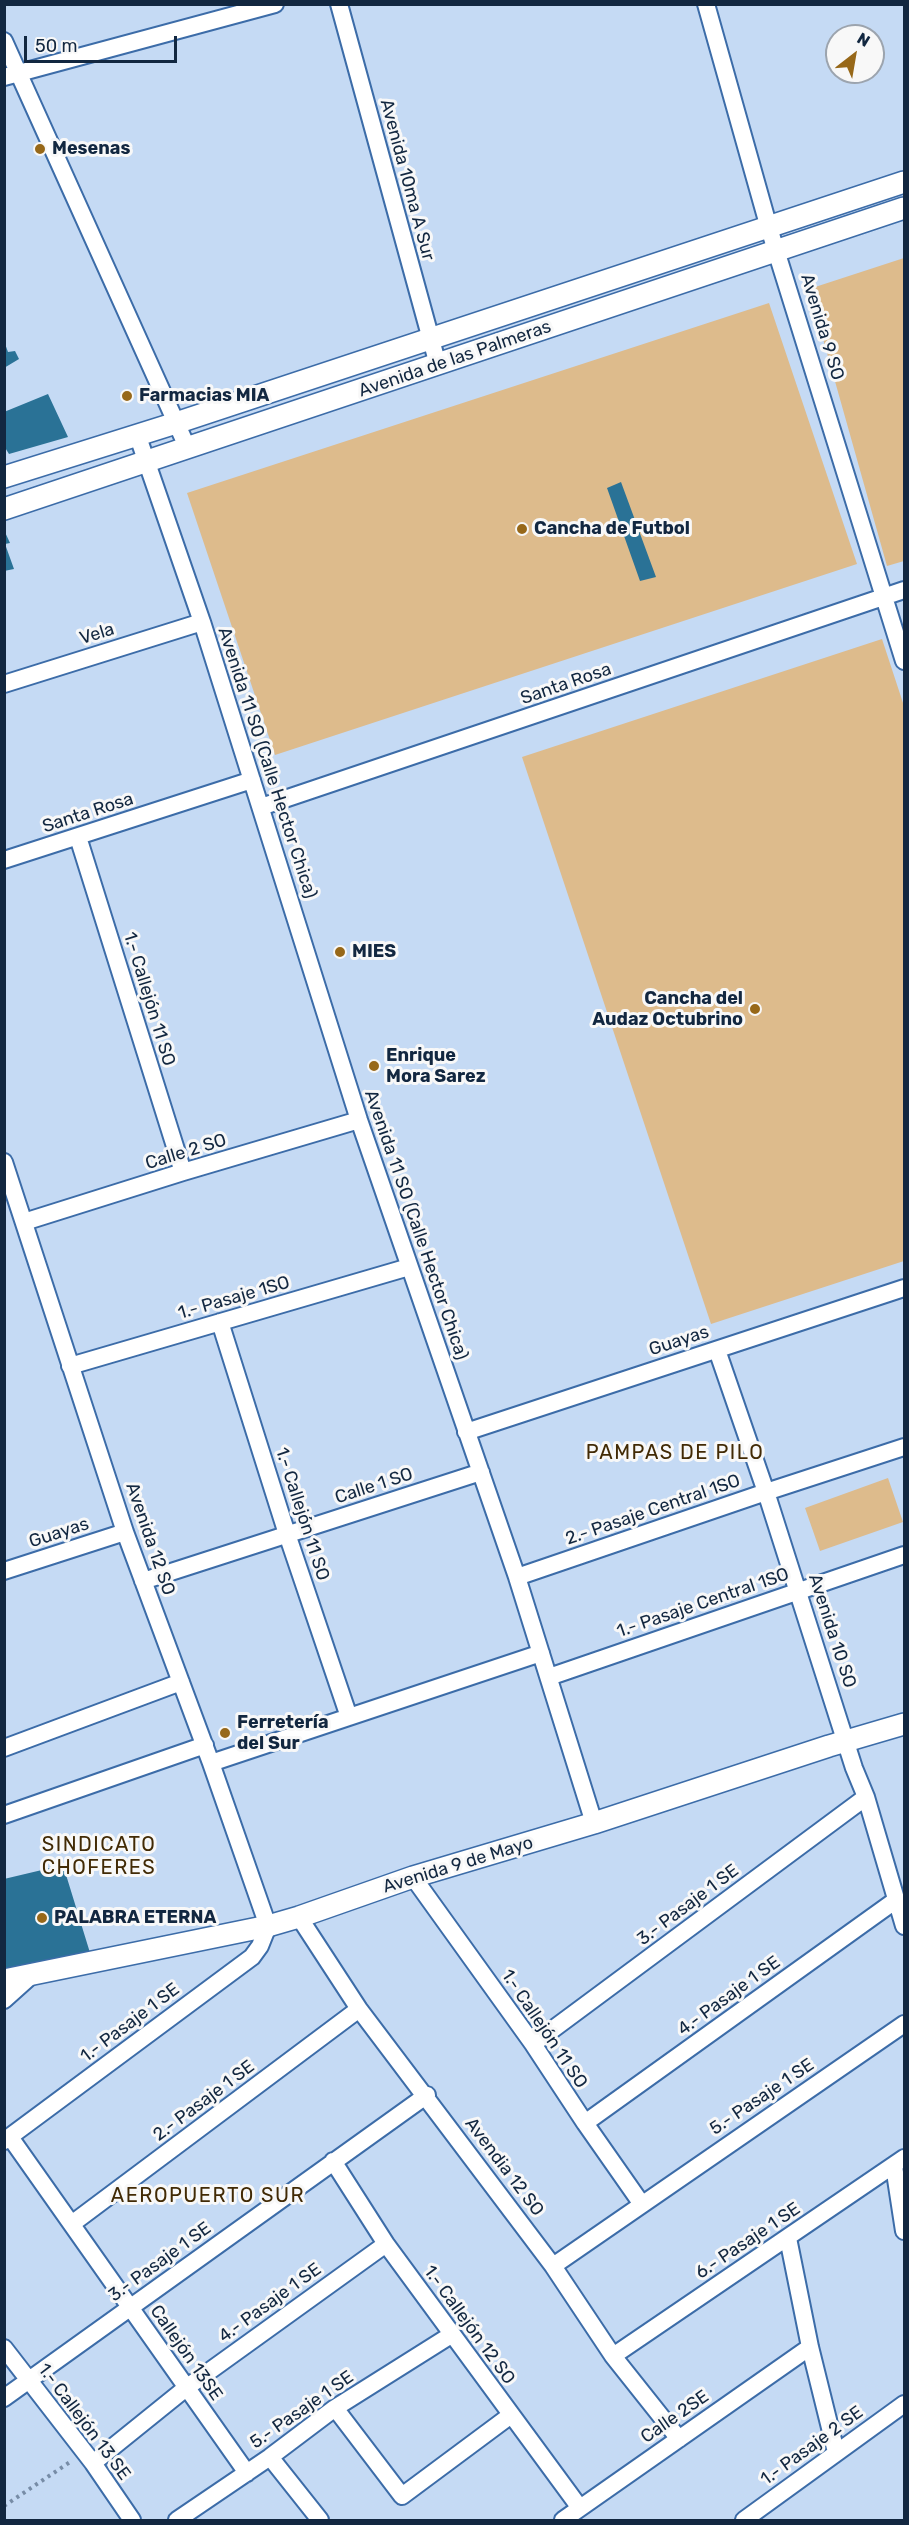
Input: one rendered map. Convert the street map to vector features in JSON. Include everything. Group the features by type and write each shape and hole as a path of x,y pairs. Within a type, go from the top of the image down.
{"street":[{"path":"12,75 275,4"},
{"name":"Avenida 10ma A Sur","path":"339,4 438,365"},
{"name":"Avenida 9 SO","path":"706,4 770,228 904,661"},
{"path":"4,41 12,75 188,449"},
{"name":"Avenida de las Palmeras","path":"4,477 176,423 904,182"},
{"name":"Avenida de las Palmeras","path":"4,509 146,464 904,208"},
{"name":"Avenida 11 SO (Calle Hector Chica)","path":"137,434 202,622 359,1120 517,1577 594,1822"},
{"name":"Santa Rosa","path":"261,807 904,590"},
{"name":"Vela","path":"4,684 202,622"},
{"name":"Santa Rosa","path":"4,860 252,780"},
{"name":"1.- Callejón 11 SO","path":"78,837 183,1172"},
{"name":"Calle 2 SO","path":"24,1222 359,1120"},
{"name":"Avenida 12 SO","path":"4,1162 125,1532 205,1745 268,1926"},
{"name":"1.- Pasaje 1SO","path":"70,1366 410,1267"},
{"name":"Guayas","path":"466,1432 904,1288"},
{"name":"1.- Callejón 11 SO","path":"220,1322 287,1534 349,1716"},
{"name":"Avenida 10 SO","path":"717,1350 866,1797 904,1926"},
{"name":"2.- Pasaje Central 1SO","path":"517,1577 766,1492 904,1448"},
{"name":"Calle 1 SO","path":"143,1581 481,1472"},
{"name":"Guayas","path":"4,1571 125,1532"},
{"name":"1.- Pasaje Central 1SO","path":"549,1677 904,1555"},
{"path":"211,1762 541,1653"},
{"path":"4,1748 181,1682"},
{"name":"Avenida 9 de Mayo","path":"4,1980 268,1926 413,1877 904,1724"},
{"path":"4,1815 205,1745"},
{"name":"3.- Pasaje 1 SE","path":"533,2044 866,1797"},
{"name":"1.- Callejón 11 SO","path":"413,1877 533,2044 641,2203"},
{"name":"4.- Pasaje 1 SE","path":"585,2123 896,1900"},
{"name":"Avendia 12 SO","path":"299,1917 360,2009 427,2095 553,2266 613,2356 679,2439"},
{"name":"1.- Pasaje 1 SE","path":"7,2139 252,1957 260,1946 268,1926"},
{"path":"4,2000 33,1974"},
{"name":"2.- Pasaje 1 SE","path":"73,2223 360,2009"},
{"name":"5.- Pasaje 1 SE","path":"553,2266 641,2203 904,2024"},
{"name":"3.- Pasaje 1 SE","path":"4,2398 427,2095"},
{"name":"Callejón 13SE","path":"7,2139 73,2223 247,2473"},
{"name":"1.- Callejón 12 SO","path":"333,2161 386,2244 580,2508"},
{"path":"899,2162 904,2231"},
{"name":"6.- Pasaje 1 SE","path":"613,2356 899,2162"},
{"path":"788,2238 810,2347 836,2452"},
{"name":"4.- Pasaje 1 SE","path":"88,2458 386,2244"},
{"name":"5.- Pasaje 1 SE","path":"177,2520 270,2457 334,2408 451,2335"},
{"name":"Calle 2SE","path":"563,2520 810,2347"},
{"name":"1.- Callejón 13 SE","path":"4,2348 132,2520"},
{"name":"1.- Pasaje 2 SE","path":"744,2520 904,2404"},
{"path":"334,2408 402,2496 512,2415"},
{"path":"270,2457 320,2520"}],"path":[{"path":"4,2506 88,2458"}],"shaded area":[{"path":"904,258 904,561 887,566 809,289"},
{"name":"Cancha de Futbol","path":"769,303 857,564 275,755 187,493"},
{"name":"Cancha del Audaz Octubrino","path":"882,639 904,706 904,1261 711,1324 522,757"},
{"path":"888,1478 903,1522 820,1551 805,1508"}],"building":[{"path":"4,341 8,352 15,351 19,359 4,368"},
{"path":"48,394 68,437 9,454 4,446 4,412"},
{"path":"621,482 656,577 640,581 607,488"},
{"path":"4,530 10,543 5,544 14,569 4,571"},
{"name":"PALABRA ETERNA","path":"63,1865 91,1956 4,1978 4,1879"}],"place":[{"name":"Mesenas","path":"40,149"},
{"name":"Farmacias MIA","path":"127,396"},
{"name":"Cancha de Futbol","path":"522,529"},
{"name":"MIES","path":"340,952"},
{"name":"Cancha del Audaz Octubrino","path":"755,1009"},
{"name":"Enrique Mora Sarez","path":"374,1066"},
{"name":"Ferretería del Sur","path":"225,1733"},
{"name":"PALABRA ETERNA","path":"42,1918"}],"district":[{"name":"PAMPAS DE PILO","path":"675,1453"},
{"name":"SINDICATO CHOFERES","path":"99,1856"},
{"name":"AEROPUERTO SUR","path":"208,2196"}]}
